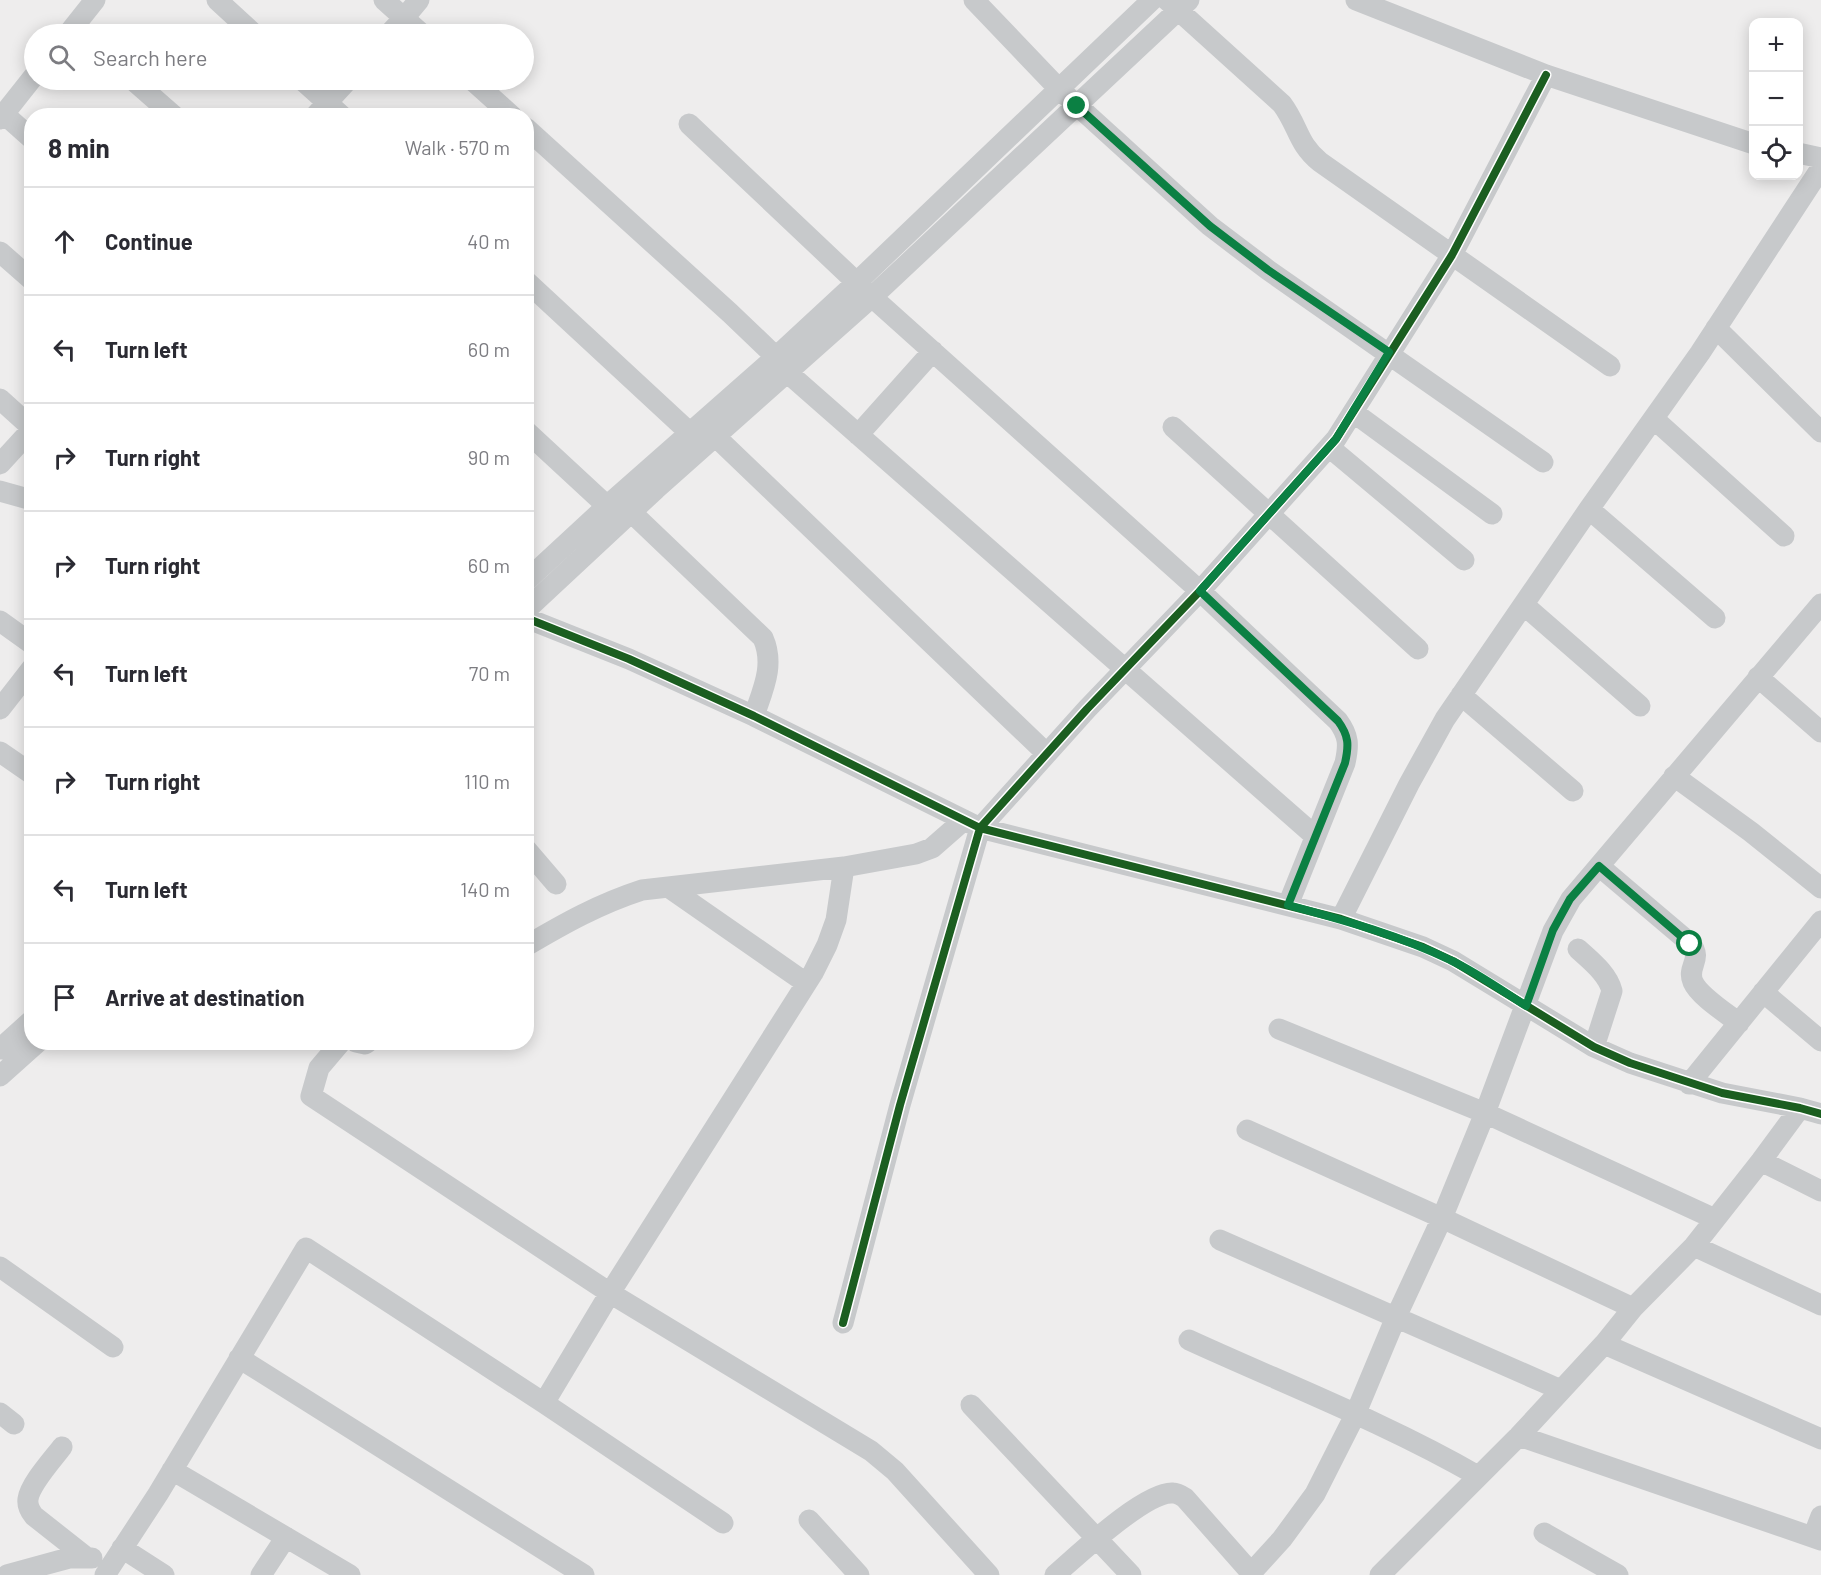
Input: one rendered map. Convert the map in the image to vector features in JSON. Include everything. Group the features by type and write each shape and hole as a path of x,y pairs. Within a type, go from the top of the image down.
{"street":[{"path":"80,24 95,0"},
{"path":"216,0 243,24"},
{"path":"384,0 411,24"},
{"path":"398,24 419,0"},
{"path":"974,0 1059,89 1210,226 1268,270 1389,352 1543,462"},
{"path":"865,290 1059,89 1152,0"},
{"path":"1356,0 1546,75 1749,142"},
{"path":"534,603 715,436 782,365 1077,106 1178,4 1282,104 1293,119 1300,141 1307,151 1610,366"},
{"path":"534,941 582,913 610,900 642,890 844,867 916,854 932,848 972,824 1046,753 1126,670 1329,447 1452,255 1546,75"},
{"path":"24,89 2,117 24,133"},
{"path":"144,90 165,108"},
{"path":"311,90 326,108"},
{"path":"330,108 342,90"},
{"path":"483,90 503,108"},
{"path":"689,124 865,290 1200,591 1338,721 1346,732 1349,746 1345,763 1288,905"},
{"path":"534,135 858,435 1315,836"},
{"path":"1803,154 1821,158"},
{"path":"1341,920 1409,784 1445,719 1589,509 1654,419 1821,168"},
{"path":"0,252 24,272"},
{"path":"534,288 689,432"},
{"path":"1716,328 1821,432"},
{"path":"858,435 933,351"},
{"path":"534,574 689,432 782,365"},
{"path":"0,399 24,421"},
{"path":"1353,412 1492,514"},
{"path":"1654,419 1784,536"},
{"path":"1173,427 1418,649"},
{"path":"715,436 1046,753"},
{"path":"0,464 24,437"},
{"path":"534,438 607,506"},
{"path":"1329,447 1464,560"},
{"path":"0,491 24,498"},
{"path":"1589,509 1714,618"},
{"path":"631,512 763,638 769,650 770,666 754,716"},
{"path":"1055,1575 1124,1516 1160,1495 1174,1492 1185,1498 1252,1574 1282,1539 1315,1494 1355,1415 1396,1317 1442,1218 1485,1113 1553,930 1570,899 1821,604"},
{"path":"1524,605 1640,706"},
{"path":"0,621 24,638"},
{"path":"534,621 629,659 754,716 972,824 1288,905 1423,947 1453,961 1594,1047 1630,1063 1722,1093 1821,1114"},
{"path":"1758,677 1821,732"},
{"path":"0,709 24,678"},
{"path":"1461,695 1573,791"},
{"path":"0,752 24,768"},
{"path":"1674,776 1751,832 1821,888"},
{"path":"843,1323 972,824"},
{"path":"534,858 556,884"},
{"path":"1599,866 1690,944 1695,950 1696,958 1690,972 1693,983 1701,993 1739,1023"},
{"path":"544,1403 610,1293 806,983 827,945 836,920 844,867"},
{"path":"668,887 806,983"},
{"path":"1689,1084 1821,921"},
{"path":"1578,949 1605,976 1612,992 1594,1047"},
{"path":"1763,993 1821,1041"},
{"path":"0,1049 24,1027"},
{"path":"1279,1029 1485,1113 1715,1220"},
{"path":"0,1076 29,1050"},
{"path":"334,1050 319,1068 311,1096 610,1293 872,1451 895,1471 989,1575"},
{"path":"1380,1575 1519,1436 1604,1344 1633,1308 1694,1246 1800,1108"},
{"path":"1247,1130 1633,1308"},
{"path":"1761,1161 1821,1191"},
{"path":"1220,1240 1561,1390"},
{"path":"1694,1246 1821,1305"},
{"path":"114,1562 306,1248 723,1523"},
{"path":"0,1267 113,1347"},
{"path":"1189,1340 1355,1415 1478,1476"},
{"path":"1604,1344 1821,1439"},
{"path":"239,1358 584,1575"},
{"path":"971,1405 1131,1575"},
{"path":"1519,1436 1817,1539 1821,1516"},
{"path":"62,1447 27,1500 34,1516 86,1557"},
{"path":"172,1470 350,1575"},
{"path":"809,1520 859,1575"},
{"path":"1544,1533 1618,1575"},
{"path":"261,1575 286,1537"},
{"path":"6,1575 40,1564 86,1557 163,1575"}],"cycle path":[{"path":"843,1323 900,1105 980,828 1087,709 1200,591 1336,439 1452,255 1546,75"},
{"path":"534,621 629,659 754,716 980,828 1341,919 1423,947 1453,961 1594,1047 1630,1063 1722,1093 1821,1114"}],"route":[{"path":"1077,106 1210,226 1268,270 1389,352 1336,439 1200,591 1338,721 1346,732 1349,746 1345,763 1288,905 1423,947 1453,961 1526,1006 1553,930 1570,899 1599,866 1690,944"}]}
